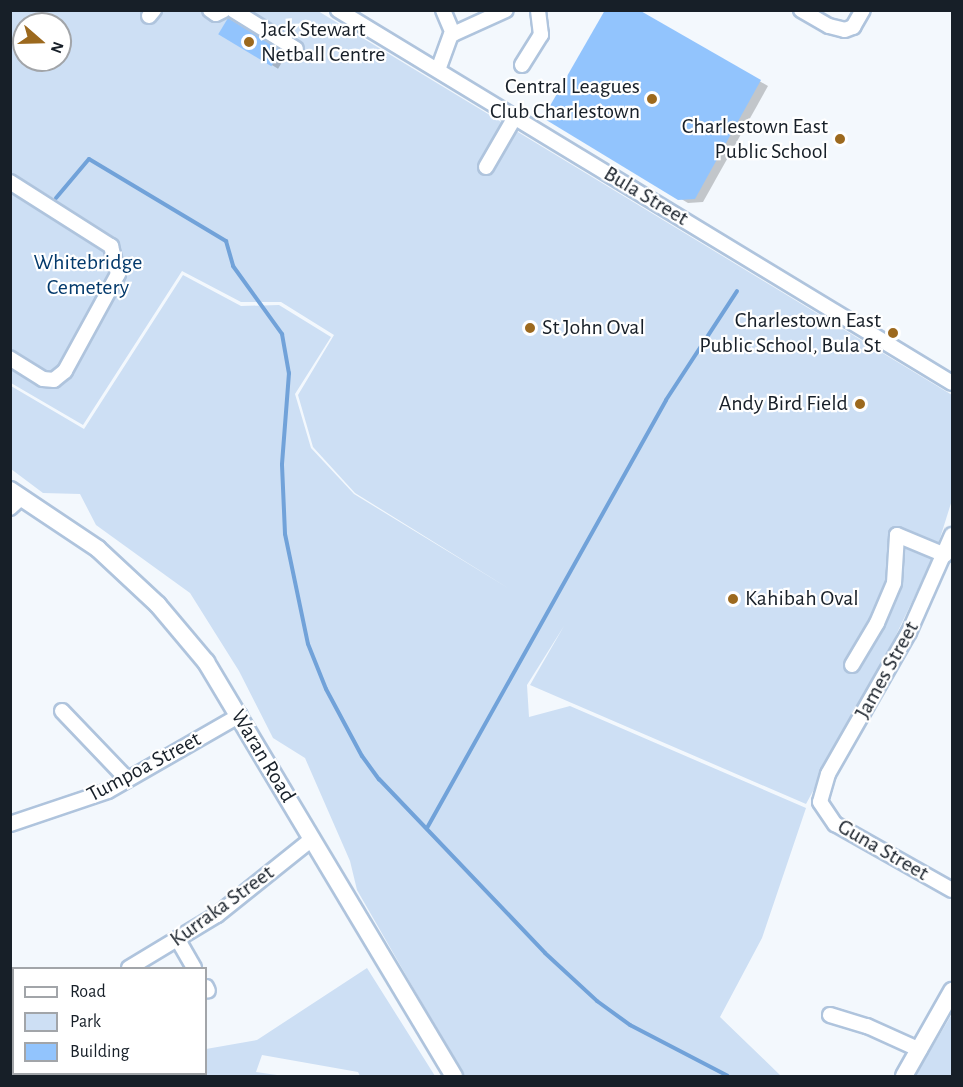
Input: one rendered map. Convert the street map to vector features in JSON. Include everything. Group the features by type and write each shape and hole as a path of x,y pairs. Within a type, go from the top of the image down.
{"main road":[{"name":"Waran Road","path":"14,498 98,549 158,605 206,662 240,715 454,1077"},
{"path":"904,1077 952,991"}],"street":[{"path":"210,10 216,14 224,10"},
{"path":"233,10 296,49"},
{"name":"Bula Street","path":"338,10 952,383"},
{"path":"443,10 453,34"},
{"path":"438,70 453,34 506,10"},
{"path":"522,65 541,34 538,10"},
{"path":"801,10 829,26 845,30 853,27 863,10"},
{"path":"486,167 515,117"},
{"path":"10,358 43,380 54,380 65,371 118,274 111,246 11,183"},
{"path":"852,665 877,623 894,583 897,535 945,555"},
{"name":"James Street","path":"820,802 828,774 909,632 952,535"},
{"path":"62,711 127,779"},
{"name":"Tumpoa Street","path":"10,824 91,798 240,715"},
{"name":"Guna Street","path":"820,802 835,824 952,890"},
{"name":"Kurraka Street","path":"132,967 217,915 312,839"},
{"path":"178,940 193,967"},
{"path":"830,1015 867,1026 920,1050"}],"green space":[{"name":"Whitebridge Cemetery","path":"11,11 318,11 952,395 952,500 936,551 888,652 806,804 530,685 564,626 527,685 529,717 570,706 806,808 762,938 720,1017 781,1076 464,1076 357,890 350,861 305,758 273,738 239,671 190,593 96,525 80,494 43,493 11,469 11,386 84,429 183,275 241,306 279,305 331,337 295,394 311,448 354,494 521,596 355,493 313,447 298,395 334,335 281,302 241,302 182,271 83,425 11,383 11,186 47,210 53,198 11,173"},
{"path":"367,968 435,1076 360,1076 358,1072 262,1055 256,1072 284,1076 162,1076 207,1075 207,1049 257,1040"},
{"path":"952,1014 952,1076 915,1076"}],"building":[{"name":"Central Leagues Club Charlestown","path":"605,10 639,10 761,80 695,199 678,200 543,118"},
{"name":"Jack Stewart Netball Centre","path":"228,18 281,50 271,66 218,34"}],"waterway":[{"path":"56,198 89,159 226,241 233,266 282,334 289,373 282,465 285,534 308,644 326,689 362,756 379,779 545,953 597,1001 630,1025 728,1076"},
{"path":"427,828 666,400 737,291"}],"place":[{"name":"Jack Stewart Netball Centre","path":"249,42"},
{"name":"Central Leagues Club Charlestown","path":"652,99"},
{"name":"Charlestown East Public School","path":"840,139"},
{"name":"St John Oval","path":"530,328"},
{"name":"Charlestown East Public School, Bula St","path":"893,333"},
{"name":"Andy Bird Field","path":"860,404"},
{"name":"Kahibah Oval","path":"733,599"}]}
